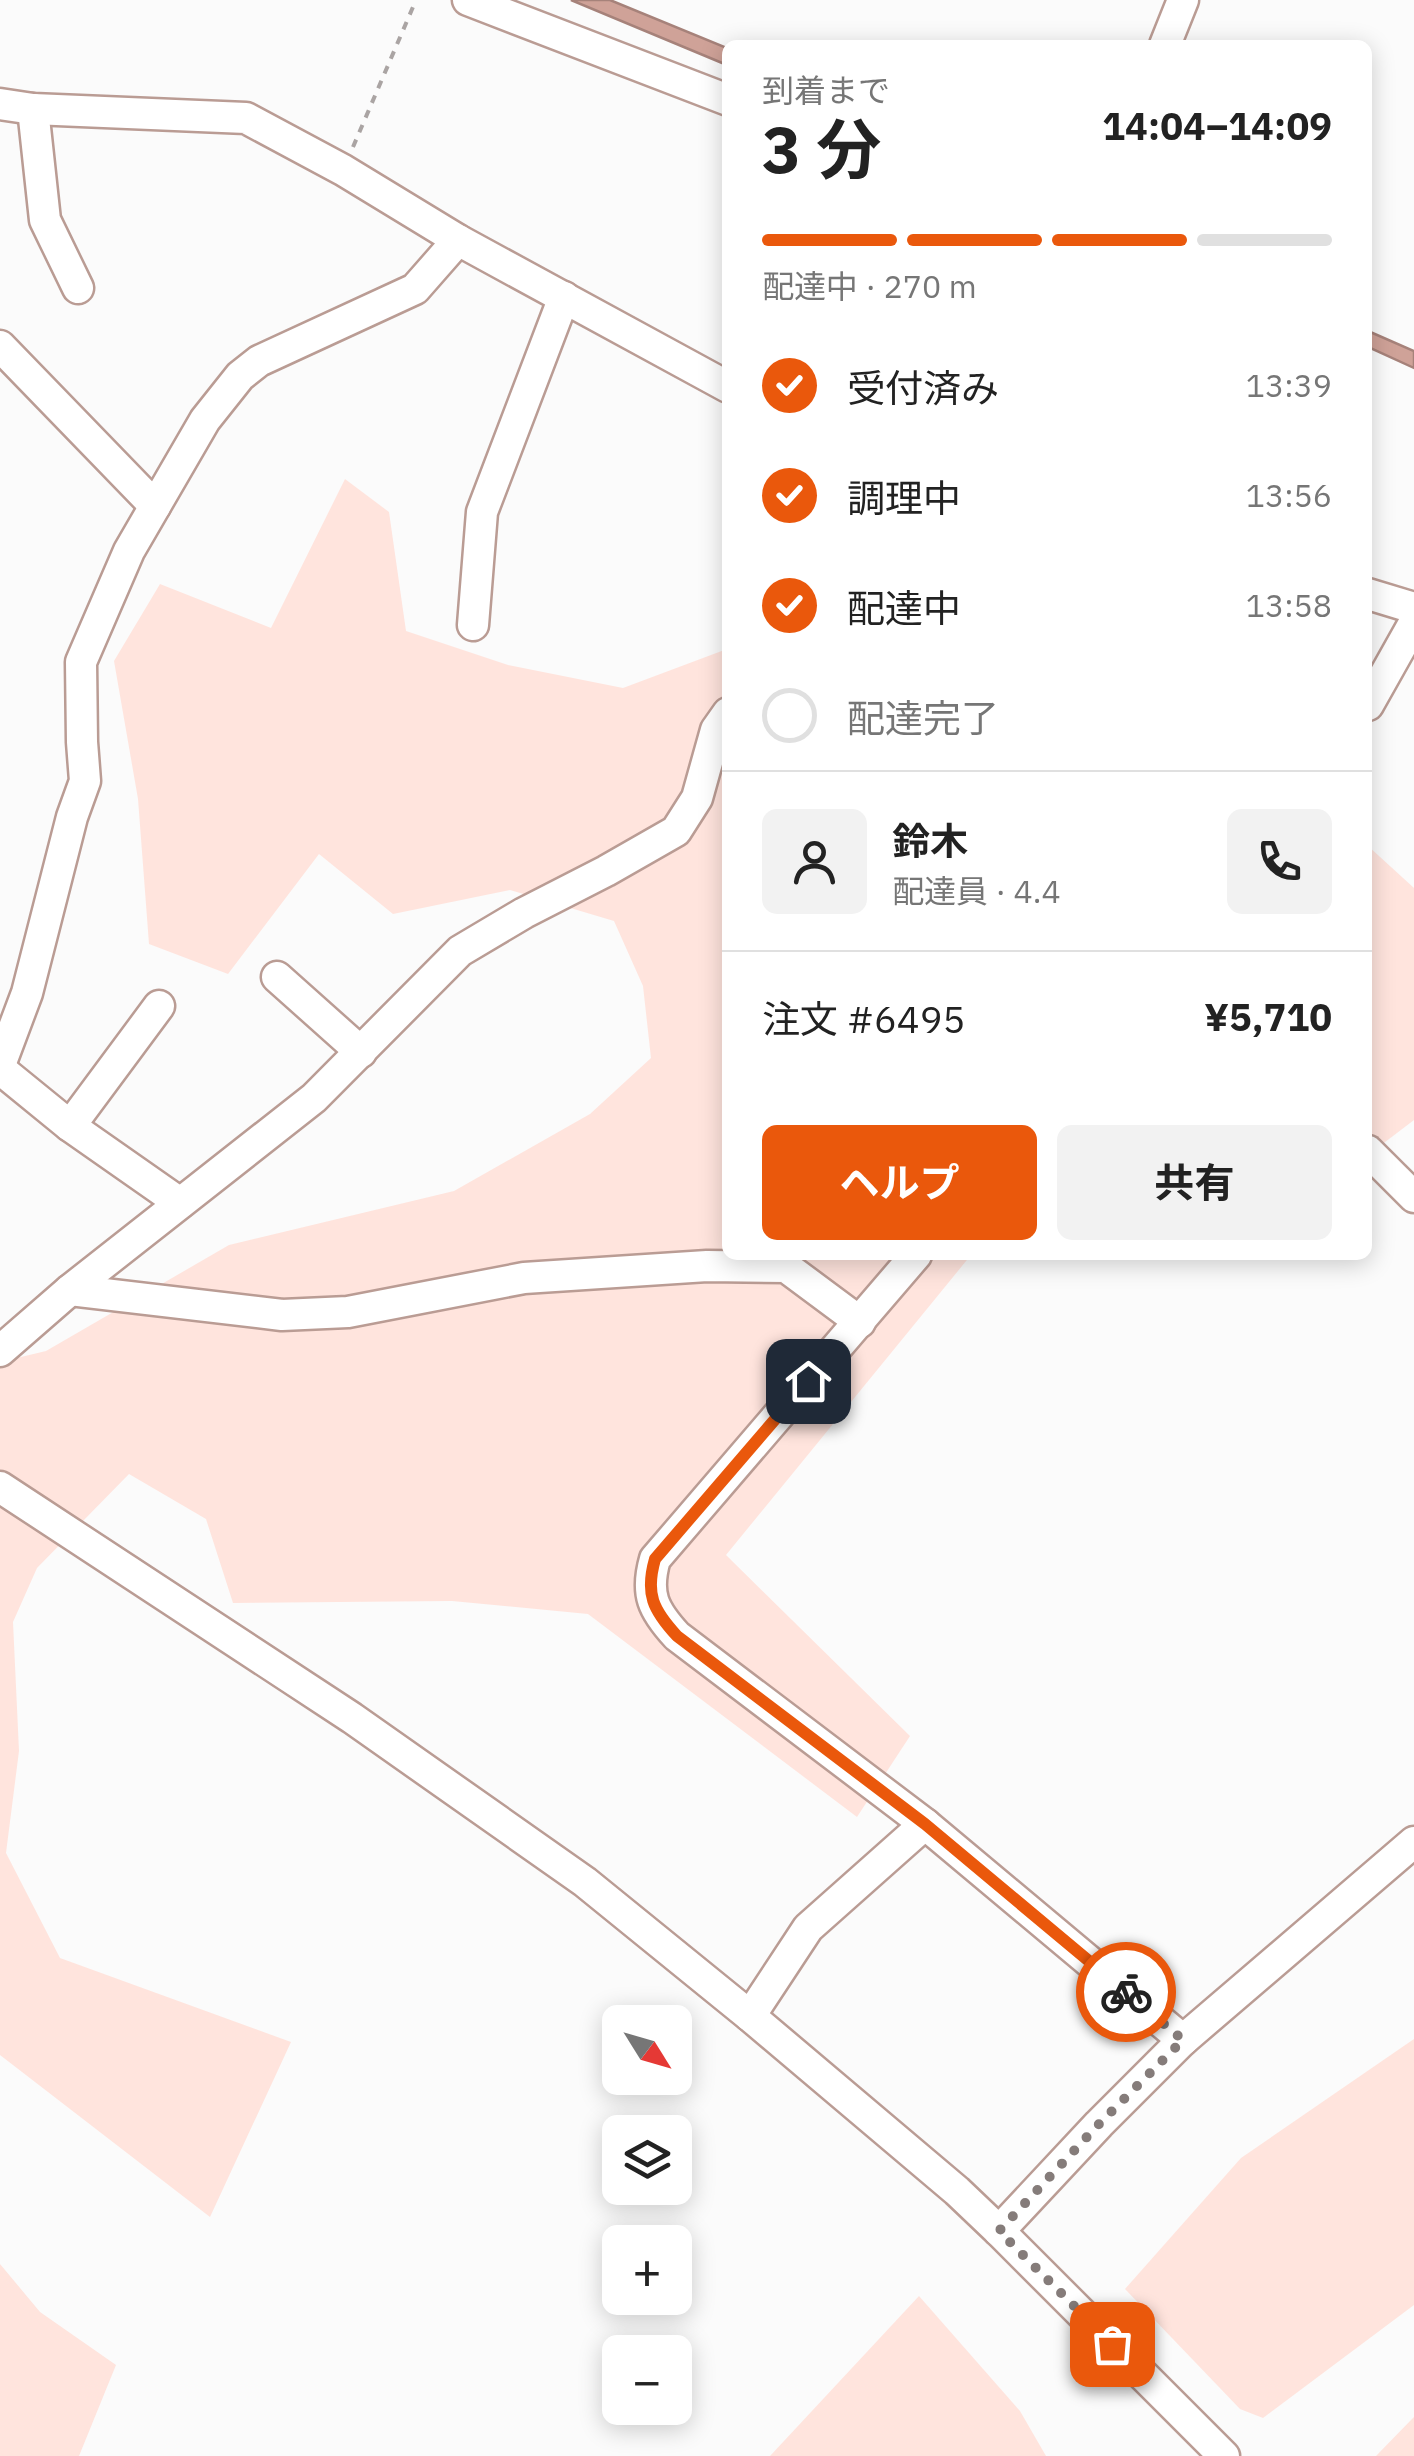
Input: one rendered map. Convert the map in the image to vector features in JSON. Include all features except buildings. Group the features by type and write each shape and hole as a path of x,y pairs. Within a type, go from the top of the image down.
{"street":[{"path":"468,0 722,98"},
{"path":"1167,40 1183,0"},
{"path":"0,104 33,109 246,118 343,170 458,240 722,384"},
{"path":"33,109 44,220 78,288"},
{"path":"180,1203 70,1126 0,1067 27,993 72,817 85,781 80,662 130,551 155,506 205,420 240,376 260,361 415,288 458,240"},
{"path":"473,624 482,512 564,296"},
{"path":"0,346 155,506"},
{"path":"1372,595 1414,608"},
{"path":"1372,698 1414,622"},
{"path":"0,1350 314,1098 460,951 676,831 698,798 716,730 722,721"},
{"path":"276,977 361,1052"},
{"path":"70,1126 159,1006"},
{"path":"1372,1155 1414,1197"},
{"path":"912,1260 655,1559 649,1581 658,1614 677,1636 925,1824 1183,2040"},
{"path":"70,1290 282,1315 348,1312 524,1278 707,1266 786,1267 860,1322"},
{"path":"0,1488 399,1751 586,1882 957,2191 1224,2456"},
{"path":"750,2016 808,1928 925,1824"},
{"path":"999,2231 1183,2040 1414,1842"}],"path":[{"path":"343,170 416,0"}],"shaded area":[{"path":"571,0 610,0 722,46 722,63"},
{"path":"1372,333 1414,351 1414,368 1372,349"},
{"path":"345,479 389,512 406,631 508,665 623,688 722,651 722,1260 967,1260 726,1555 910,1736 857,1817 588,1614 452,1601 233,1603 206,1519 129,1474 37,1568 13,1622 19,1751 6,1853 60,1958 291,2042 210,2217 0,2055 0,1362 46,1351 229,1245 454,1191 590,1114 651,1058 643,986 614,921 510,890 393,914 319,854 228,974 149,944 138,799 114,661 160,584 271,628"},
{"path":"1372,850 1414,888 1414,1120 1372,1152"},
{"path":"1414,2039 1414,2305 1263,2418 1240,2409 1125,2289 1241,2158"},
{"path":"0,2264 40,2312 116,2365 79,2456 0,2456"},
{"path":"919,2296 1020,2411 1046,2456 770,2456"},
{"path":"1412,2419 1414,2456 1376,2456"}],"way so far":[{"path":"1112,2344 999,2231 1183,2040 1126,1992"}],"route":[{"path":"808,1381 655,1559 649,1581 658,1614 677,1636 925,1824 1126,1992"}]}
